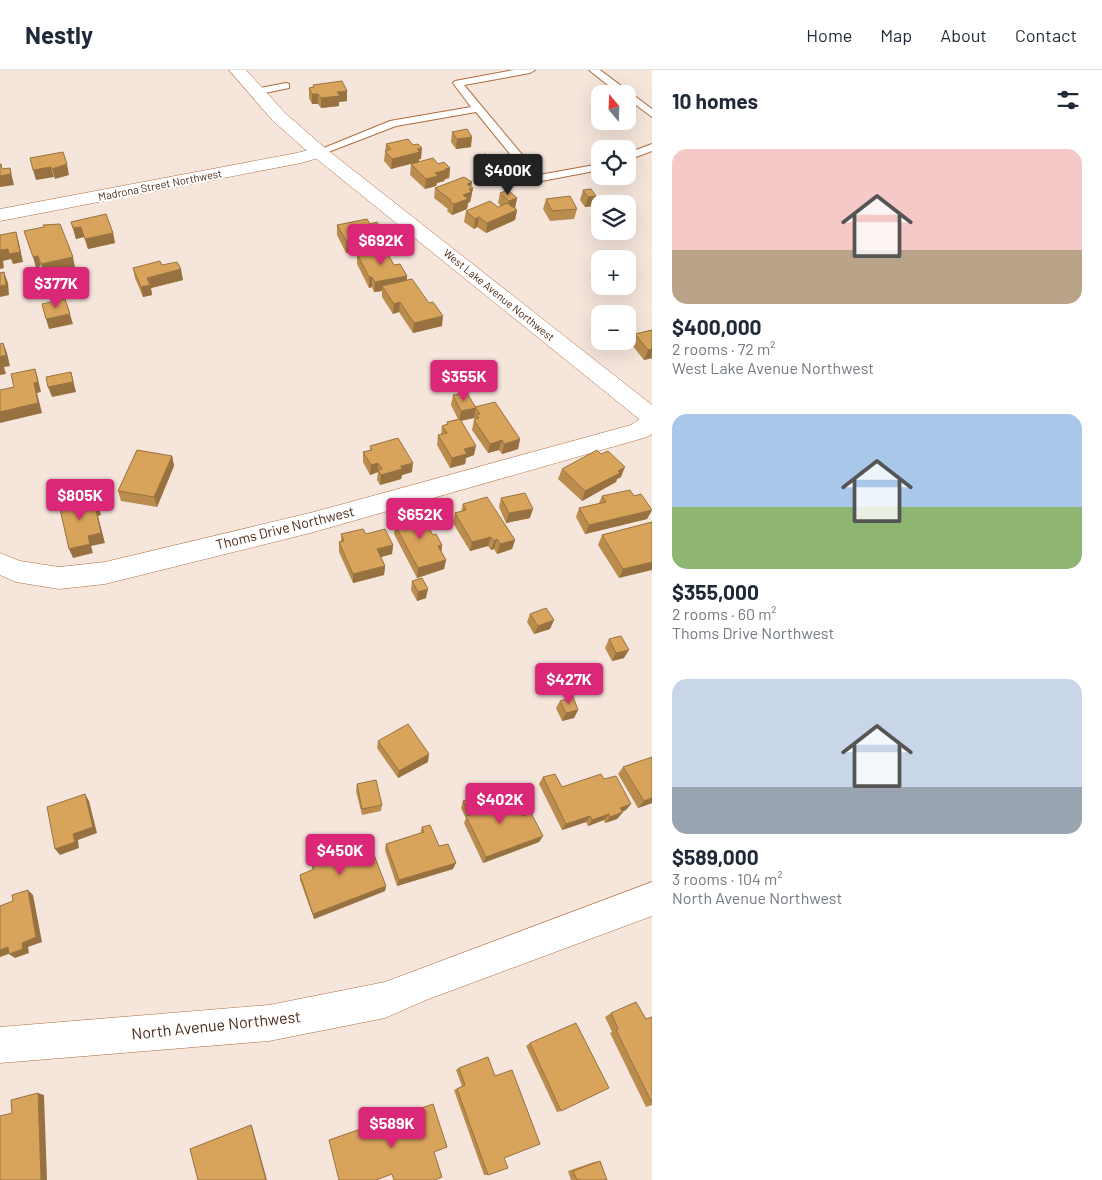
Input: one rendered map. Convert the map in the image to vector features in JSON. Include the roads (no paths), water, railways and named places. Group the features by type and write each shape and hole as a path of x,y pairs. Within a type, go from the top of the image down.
{"street":[{"name":"West Lake Avenue Northwest","path":"237,70 255,92 319,152 652,417"},
{"name":"Madrona Street Northwest","path":"0,215 301,158 319,152"},
{"name":"Thoms Drive Northwest","path":"0,563 16,571 59,578 105,573 324,519 639,431 652,422"},
{"name":"North Avenue Northwest","path":"0,1045 269,1023 385,1000 652,898"}],"lane":[{"path":"530,70 458,83 536,179 591,169"},
{"path":"594,70 615,85"},
{"path":"255,92 286,86"},
{"path":"636,101 652,114"},
{"path":"319,152 394,123 478,109"},
{"path":"636,154 652,147"}]}
